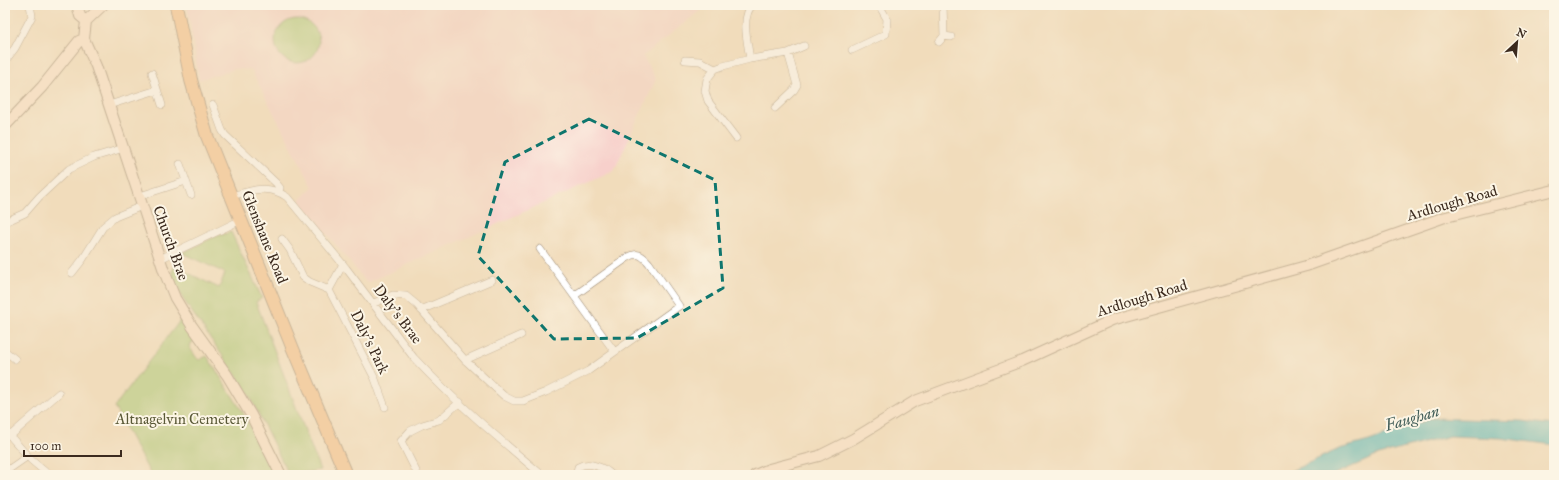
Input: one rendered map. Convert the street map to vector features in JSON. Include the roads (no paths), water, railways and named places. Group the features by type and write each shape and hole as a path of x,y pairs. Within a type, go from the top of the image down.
{"highway":[{"name":"Glenshane Road","path":"176,5 191,80 201,118 293,349 346,475"}],"street":[{"path":"5,61 15,48 32,16 30,5"},
{"path":"77,5 80,16 86,21"},
{"path":"5,126 42,87 79,41 84,39 86,21 104,5"},
{"path":"750,59 746,32 747,18 750,8 753,5"},
{"path":"852,50 886,34 887,19 879,5"},
{"path":"939,42 948,36 943,5"},
{"name":"Church Brae","path":"84,39 96,66 160,259 176,298 192,326 227,375 247,408 268,446 281,475"},
{"path":"736,138 708,101 705,92 707,79 715,69 750,59 788,54 804,46"},
{"path":"775,108 794,90 797,85 788,54"},
{"path":"685,60 700,62 715,69"},
{"path":"152,73 162,104"},
{"path":"108,106 157,90"},
{"name":"Daly's Brae","path":"213,105 225,135 276,183 280,188 279,191 294,204 374,303 414,358 460,402 542,475"},
{"path":"5,222 25,212 69,170 94,157 124,148"},
{"path":"180,164 191,195"},
{"path":"72,273 83,259 103,227 115,217 141,201 186,181"},
{"path":"232,196 259,189 279,191"},
{"name":"Ardlough Road","path":"754,475 769,468 819,456 853,439 915,401 1022,361 1112,320 1306,266 1442,218 1554,190"},
{"path":"160,259 241,220"},
{"path":"282,239 290,250 303,277 310,282 329,290 343,264"},
{"path":"540,249 614,351"},
{"path":"374,303 393,295 406,296 421,310 465,360 504,396 514,401 530,399 588,371 679,306 644,257 633,254 574,296"},
{"path":"421,310 492,280"},
{"name":"Daly's Park","path":"329,290 375,379 384,407"},
{"path":"465,360 521,335"},
{"path":"5,351 15,359"},
{"path":"10,436 59,393"},
{"path":"416,471 401,441 410,431 422,425 440,420 460,402"},
{"path":"5,430 41,470 49,475"},
{"path":"5,472 28,456"},
{"path":"576,475 578,467 582,464 600,467 612,475"}],"water":[{"path":"1433,418 1523,421 1554,425 1554,445 1500,438 1450,436 1379,455 1333,475 1282,475 1339,449 1369,441"}],"water label":[{"name":"Faughan","path":"1412,418"}],"park label":[{"name":"Altnagelvin Cemetery","path":"182,419"}]}
